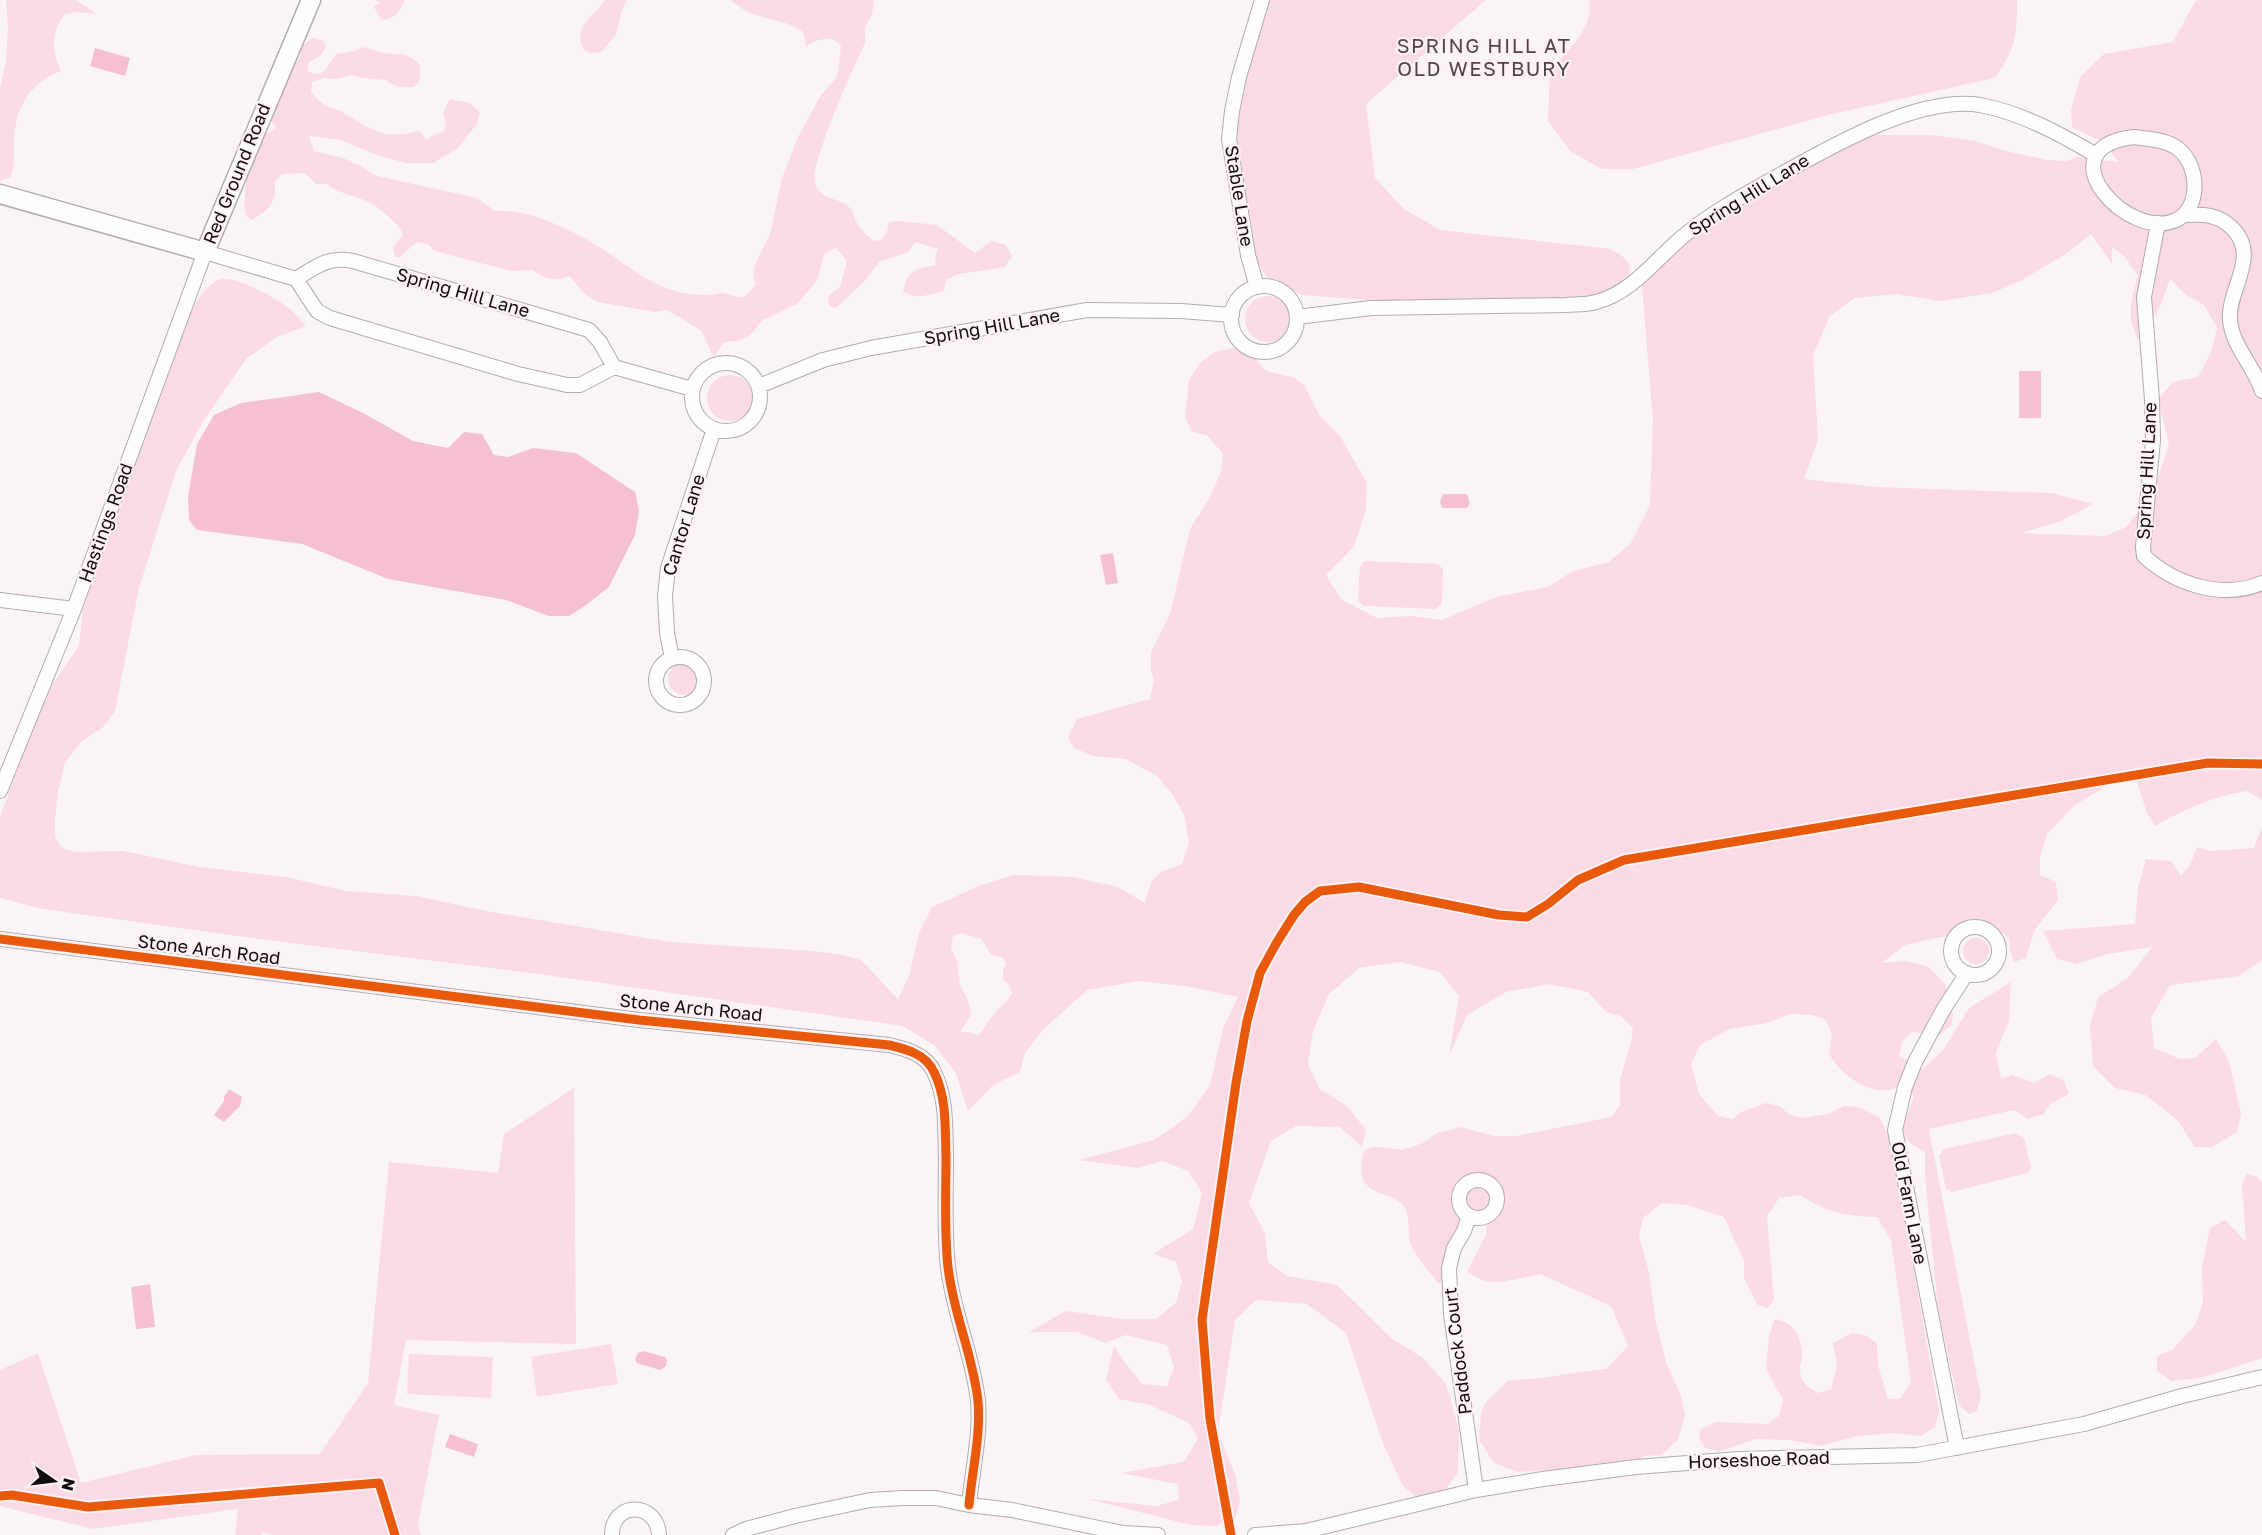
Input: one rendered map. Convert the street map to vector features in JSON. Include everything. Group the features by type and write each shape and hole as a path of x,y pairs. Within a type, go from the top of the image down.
{"street":[{"name":"Red Ground Road","path":"0,194 206,252 311,0"},
{"name":"Stable Lane","path":"1257,287 1248,255 1229,140 1239,77 1262,0"},
{"name":"Spring Hill Lane","path":"1297,317 1371,308 1565,305 1595,302 1627,287 1686,234 1752,191 1862,130 1928,109 1955,104 1979,105 2021,116 2096,155"},
{"path":"2185,215 2193,196 2194,174 2187,157 2174,146 2133,137 2107,143 2096,155 2093,173 2097,184 2104,195 2132,216 2158,223 2175,221 2185,215 2205,213 2223,220 2237,233 2243,250 2243,264 2229,317 2232,334 2258,379 2262,391"},
{"name":"Spring Hill Lane","path":"2158,223 2144,297 2153,440 2144,556 2158,570 2194,585 2227,592 2248,589 2262,583"},
{"path":"206,252 296,279 317,311 330,318 518,374 567,385 580,385 615,367 692,389"},
{"name":"Hastings Road","path":"0,791 74,609 206,252"},
{"name":"Spring Hill Lane","path":"296,279 327,261 339,258 353,261 589,330 600,342 615,367"},
{"path":"1257,287 1271,287 1284,293 1294,304 1297,317 1293,335 1287,343 1280,348 1263,352 1255,351 1242,344 1232,326 1232,315 1240,297 1248,290 1257,287"},
{"name":"Spring Hill Lane","path":"759,386 824,360 871,348 1076,312 1101,309 1232,315"},
{"path":"735,363 746,368 754,376 759,386 758,408 746,425 735,430 714,429 698,418 693,409 692,389 696,379 713,364 735,363"},
{"name":"Cantor Lane","path":"672,658 667,633 665,596 668,568 714,429"},
{"path":"0,600 74,609"},
{"name":"Stone Arch Road","path":"0,939 639,1020 889,1045 913,1051 934,1070 943,1097 948,1267 978,1399 979,1423 969,1505"},
{"name":"Old Farm Lane","path":"1957,1448 1895,1130 1905,1087 1915,1062 1943,1010 1967,973"},
{"name":"Paddock Court","path":"1469,1216 1464,1231 1454,1248 1449,1274 1451,1314 1476,1490"},
{"name":"Horseshoe Road","path":"1255,1535 1306,1531 1476,1490 1636,1467 1739,1459 1917,1455 2084,1424 2182,1396 2262,1377"},
{"path":"733,1535 746,1529 795,1516 870,1500 936,1498 1012,1510 1123,1533 1158,1535"},
{"path":"612,1535 613,1524 617,1518 622,1513 637,1509 651,1515 659,1535"}],"shaded area":[{"path":"6,0 76,0 97,14 77,12 65,14 60,21 55,34 54,49 61,71 33,89 22,106 15,128 14,163 11,177 0,181 0,88 6,62 8,28"},
{"path":"375,0 405,0 396,14 381,20 374,7 380,2"},
{"path":"605,0 627,0 616,35 601,52 590,53 583,49 582,28"},
{"path":"731,0 874,0 872,15 865,27 865,43 834,113 820,154 815,182 817,188 825,196 846,204 859,227 874,241 882,240 889,222 937,225 975,253 991,241 1006,245 1012,256 1005,267 959,274 946,280 944,291 912,296 903,291 907,278 918,269 936,265 935,257 938,249 915,242 908,252 879,262 864,282 836,308 829,306 828,296 840,287 847,261 836,248 824,254 817,281 797,304 763,320 750,335 737,341 724,342 714,357 701,331 667,310 655,312 597,302 585,294 569,276 550,279 533,270 511,271 435,251 427,244 417,242 400,257 395,257 393,247 403,235 389,217 366,201 327,184 316,184 305,173 282,174 274,182 275,194 271,205 251,220 246,215 244,203 248,170 262,136 276,128 269,117 289,73 300,58 302,46 312,38 324,41 326,47 320,56 309,62 307,71 313,73 318,74 326,69 337,54 355,51 362,47 407,55 420,65 420,80 414,87 398,87 385,80 352,75 337,79 323,78 312,82 311,92 323,104 378,132 407,134 420,131 426,140 443,132 446,124 443,113 450,99 469,103 480,112 477,124 458,148 433,163 407,163 379,156 341,140 309,136 314,151 343,158 377,176 477,198 495,211 522,213 550,222 590,241 647,279 666,288 692,294 722,293 738,297 744,296 756,284 753,275 755,265 770,234 782,178 798,137 821,95 838,73 841,46 833,40 824,39 806,47 803,32 786,23 749,12"},
{"path":"1262,0 1486,0 1366,104 1375,178 1404,209 1440,230 1611,249 1629,264 1627,287 1565,305 1367,300 1301,295 1266,276 1253,256 1230,153 1239,77"},
{"path":"1589,0 2017,0 2017,23 2011,50 1995,78 1828,115 1633,169 1602,169 1570,151 1548,121 1550,70 1584,29 1590,10"},
{"path":"2196,0 2262,0 2262,800 2247,791 2235,793 2200,804 2155,826 2147,813 2137,782 2114,781 2075,805 2047,834 2040,857 2040,875 2056,882 2058,900 2034,931 2026,958 2014,962 2009,938 2003,933 1973,930 1905,945 1882,963 1906,961 1929,967 1945,984 1953,1016 1951,1026 1939,1035 1912,1032 1902,1042 1899,1056 1923,1069 1943,1050 1969,1008 2011,982 2009,1021 1996,1053 2001,1079 2012,1075 2034,1083 2050,1074 2064,1081 2069,1094 2050,1104 2043,1114 2028,1119 2014,1110 1929,1129 1981,1397 1977,1411 1969,1414 1959,1405 1938,1309 1925,1177 1925,1152 1901,1134 1914,1096 1899,1087 1889,1090 1868,1088 1850,1077 1829,1054 1832,1034 1826,1020 1812,1015 1790,1014 1767,1023 1730,1029 1700,1045 1691,1064 1699,1094 1718,1116 1733,1119 1739,1113 1766,1103 1779,1106 1790,1115 1803,1118 1828,1114 1844,1106 1858,1107 1879,1117 1890,1138 1939,1411 1935,1427 1921,1436 1894,1433 1857,1436 1821,1446 1790,1440 1756,1439 1721,1451 1705,1448 1699,1438 1701,1429 1716,1422 1767,1424 1779,1416 1783,1400 1766,1369 1769,1337 1774,1320 1786,1322 1795,1331 1801,1343 1800,1369 1803,1381 1817,1393 1831,1389 1837,1365 1833,1343 1852,1333 1867,1336 1877,1344 1878,1365 1888,1399 1900,1399 1911,1382 1891,1240 1877,1217 1837,1212 1819,1206 1800,1195 1779,1198 1767,1216 1774,1300 1768,1308 1758,1305 1744,1279 1744,1261 1724,1217 1688,1205 1662,1203 1643,1218 1639,1236 1649,1272 1656,1323 1666,1362 1681,1396 1685,1415 1678,1440 1661,1455 1644,1456 1633,1464 1517,1472 1494,1463 1479,1440 1481,1413 1486,1402 1509,1380 1606,1369 1628,1346 1611,1306 1540,1274 1503,1282 1484,1281 1467,1272 1486,1235 1488,1215 1474,1222 1456,1261 1439,1284 1411,1245 1405,1208 1392,1197 1368,1186 1363,1178 1361,1167 1364,1151 1372,1147 1402,1150 1423,1143 1437,1133 1461,1127 1493,1136 1516,1136 1612,1117 1620,1105 1620,1079 1633,1028 1621,1016 1606,1012 1588,992 1549,984 1506,992 1467,1015 1449,1056 1459,996 1440,972 1400,962 1359,968 1329,994 1313,1031 1308,1065 1320,1089 1347,1106 1366,1130 1362,1147 1340,1127 1296,1126 1271,1141 1249,1203 1265,1233 1268,1262 1287,1276 1337,1285 1391,1338 1423,1358 1446,1384 1459,1430 1458,1472 1444,1492 1416,1497 1403,1486 1384,1446 1346,1333 1307,1304 1256,1300 1235,1320 1218,1433 1235,1474 1240,1501 1236,1516 1215,1526 1191,1525 1088,1499 1156,1506 1179,1500 1178,1484 1121,1473 1184,1462 1198,1438 1189,1423 1150,1405 1119,1399 1106,1380 1114,1346 1142,1384 1167,1386 1174,1368 1167,1345 1126,1335 1105,1343 1078,1332 1029,1332 1066,1311 1123,1319 1156,1319 1176,1303 1182,1281 1176,1262 1153,1254 1193,1229 1202,1193 1188,1171 1162,1161 1137,1168 1079,1160 1154,1140 1187,1117 1210,1085 1223,1028 1238,997 1185,986 1139,981 1087,990 1044,1029 1025,1053 1020,1072 993,1085 968,1111 956,1073 935,1046 903,1026 553,976 43,909 0,898 0,817 44,697 79,646 83,610 92,580 180,334 200,297 211,284 218,280 244,283 276,299 290,309 306,326 277,337 246,359 202,423 176,471 139,588 115,711 103,727 81,742 65,763 58,792 55,820 55,837 62,848 76,852 123,851 199,867 286,877 346,891 416,896 486,911 670,942 838,954 861,960 898,999 909,976 919,933 932,907 979,886 1013,875 1073,877 1118,887 1145,903 1156,876 1182,864 1189,843 1184,815 1172,794 1157,776 1126,759 1093,756 1074,748 1068,737 1077,719 1150,699 1154,681 1151,670 1151,652 1170,614 1190,529 1209,499 1221,472 1223,454 1207,435 1192,432 1185,417 1189,380 1201,362 1214,352 1234,348 1246,350 1255,356 1262,368 1269,372 1293,377 1304,385 1320,416 1340,436 1367,483 1366,510 1354,546 1326,575 1342,600 1377,618 1410,616 1442,620 1496,597 1548,587 1573,571 1609,562 1631,543 1650,505 1653,420 1641,274 1722,208 1868,135 1932,135 1975,141 2010,152 2048,160 2066,161 2079,157 2119,162 2101,141 2072,127 2071,111 2080,77 2104,54 2173,42","holes":["2091,234 2112,264 2112,247 2125,257 2138,276 2133,294 2131,318 2140,343 2160,307 2170,279 2186,295 2204,305 2217,328 2211,352 2198,377 2173,382 2158,399 2169,444 2153,493 2126,527 2105,536 2021,533 2061,521 2093,504 2052,493 1876,487 1804,479 1818,440 1813,355 1830,316 1855,298 1897,294 1940,301 1992,293 2020,281 2066,254","962,933 981,939 991,954 1002,957 1006,963 1003,979 1009,985 1012,993 978,1036 969,1032 960,1032 971,1015 968,1000 960,985 957,961 951,948 953,936"]},
{"path":"95,48 130,58 125,76 90,66"},
{"path":"1268,296 1277,297 1284,303 1290,310 1290,328 1284,335 1277,341 1268,342 1259,341 1252,335 1246,328 1245,319 1246,310 1252,303 1259,297"},
{"path":"2019,371 2041,371 2041,418 2019,418"},
{"path":"730,375 739,376 747,381 752,389 752,407 747,415 739,420 730,421 721,420 713,415 708,407 707,398 708,389 713,381 721,376"},
{"path":"319,392 413,441 448,448 464,432 482,434 494,455 508,457 533,448 576,453 635,492 639,511 635,535 609,587 569,616 549,616 506,600 388,579 302,544 197,530 189,520 188,497 197,444 214,415 241,403"},
{"path":"1443,494 1467,494 1470,503 1467,508 1442,508 1440,502"},
{"path":"1113,553 1118,583 1106,585 1100,555"},
{"path":"1365,561 1438,564 1443,569 1442,603 1436,609 1363,606 1358,600 1360,567"},
{"path":"684,663 695,668 700,679 695,690 684,695 673,690 668,679 673,668"},
{"path":"2262,827 2262,960 2239,976 2170,985 2151,1018 2154,1048 2180,1059 2195,1058 2216,1039 2229,1061 2241,1114 2237,1132 2212,1147 2195,1147 2178,1121 2146,1095 2115,1088 2093,1066 2090,1026 2098,997 2128,978 2152,947 2108,954 2076,964 2057,959 2043,931 2135,924 2138,888 2146,859 2171,861 2181,876 2190,865 2197,847 2210,851 2254,848"},
{"path":"1976,938 1986,941 1989,951 1986,961 1976,964 1966,961 1963,951 1966,941"},
{"path":"574,1088 576,1344 406,1340 394,1405 439,1415 418,1524 421,1535 273,1535 262,1532 261,1535 235,1535 238,1509 93,1529 0,1506 0,1370 38,1353 81,1483 196,1455 320,1454 368,1383 389,1162 498,1173 504,1134"},
{"path":"229,1089 242,1097 240,1106 224,1122 214,1115"},
{"path":"2016,1133 2024,1138 2031,1168 2027,1173 1952,1192 1946,1189 1939,1156 1944,1149"},
{"path":"2247,1174 2256,1176 2262,1183 2262,1358 2201,1378 2171,1381 2157,1371 2157,1356 2172,1350 2195,1325 2203,1302 2202,1267 2210,1228 2225,1220 2246,1242 2242,1185"},
{"path":"150,1284 155,1327 136,1329 131,1287"},
{"path":"611,1344 618,1384 537,1397 531,1357"},
{"path":"643,1351 665,1357 666,1366 660,1370 637,1363 635,1359 638,1353"},
{"path":"409,1354 493,1357 491,1398 407,1394"},
{"path":"450,1434 478,1444 474,1457 445,1447"}],"cycle path":[{"path":"1231,1535 1210,1419 1202,1320 1247,1021 1260,973 1294,915 1305,902 1320,891 1359,887 1499,915 1527,917 1548,904 1578,880 1624,860 2208,763 2262,764"},
{"path":"0,939 639,1020 889,1045 921,1057 934,1072 943,1103 946,1135 948,1267 978,1401 977,1440 969,1505"},
{"path":"0,1496 12,1495 88,1507 379,1483 395,1535"}],"district":[{"name":"SPRING HILL AT OLD WESTBURY","path":"1484,58"}]}
